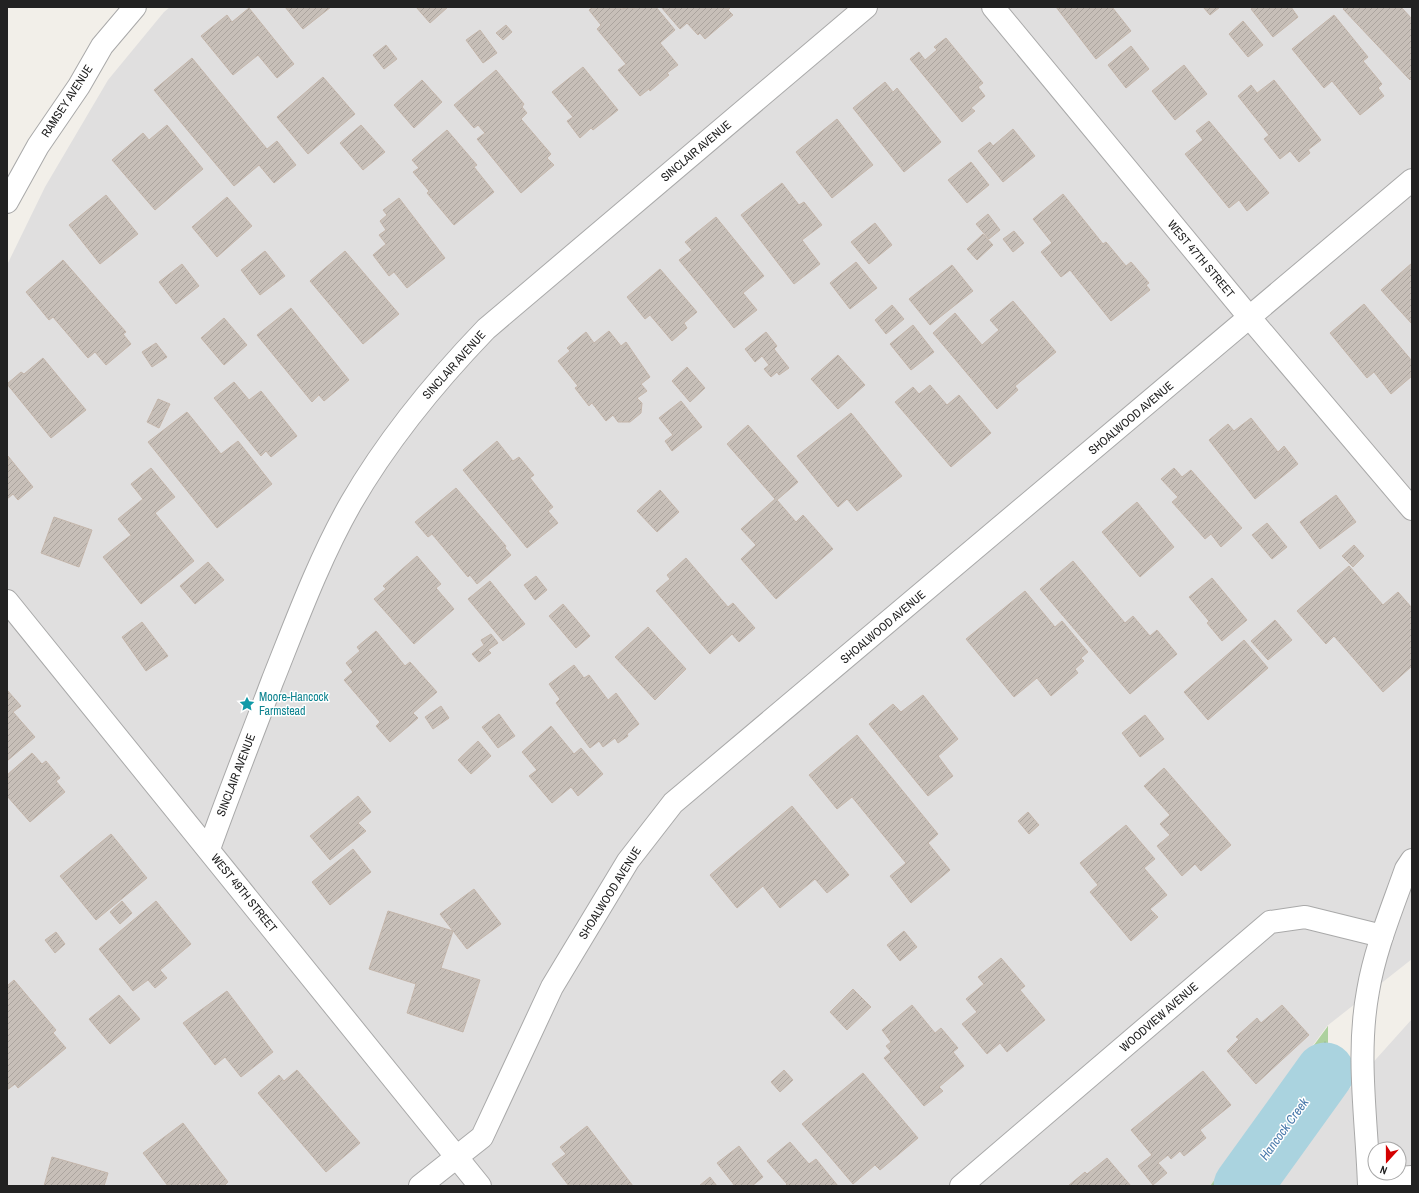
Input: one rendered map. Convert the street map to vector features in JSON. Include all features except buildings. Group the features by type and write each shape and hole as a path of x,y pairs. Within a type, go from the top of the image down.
{"street":[{"name":"RAMSEY AVENUE","path":"7,202 38,146 79,86 102,46 136,7"},
{"name":"SINCLAIR AVENUE","path":"208,849 286,648 318,571 351,503 382,455 413,412 450,367 486,329 866,7"},
{"name":"WEST 47TH STREET","path":"993,7 1250,318 1412,509"},
{"name":"SHOALWOOD AVENUE","path":"420,1186 482,1137 552,987 628,861 673,803 1412,180"},
{"name":"WEST 49TH STREET","path":"7,601 480,1186"},
{"path":"1412,860 1406,869 1382,936 1368,991 1362,1047 1369,1183 1412,1177"},
{"name":"WOODVIEW AVENUE","path":"961,1186 1270,922 1305,916 1382,936"}],"shaded area":[{"path":"170,7 1412,7 1412,959 1327,1026 1210,1186 7,1186 7,265 45,187 108,80 164,12"},
{"path":"1412,1019 1412,1186 1267,1186 1280,1166"}],"green space":[{"path":"1328,1026 1328,1113 1280,1166 1267,1186 1210,1186"}],"waterway":[{"name":"Hancock Creek","path":"1243,1186 1325,1072"}],"place":[{"name":"Moore-Hancock Farmstead","path":"247,704"}]}
